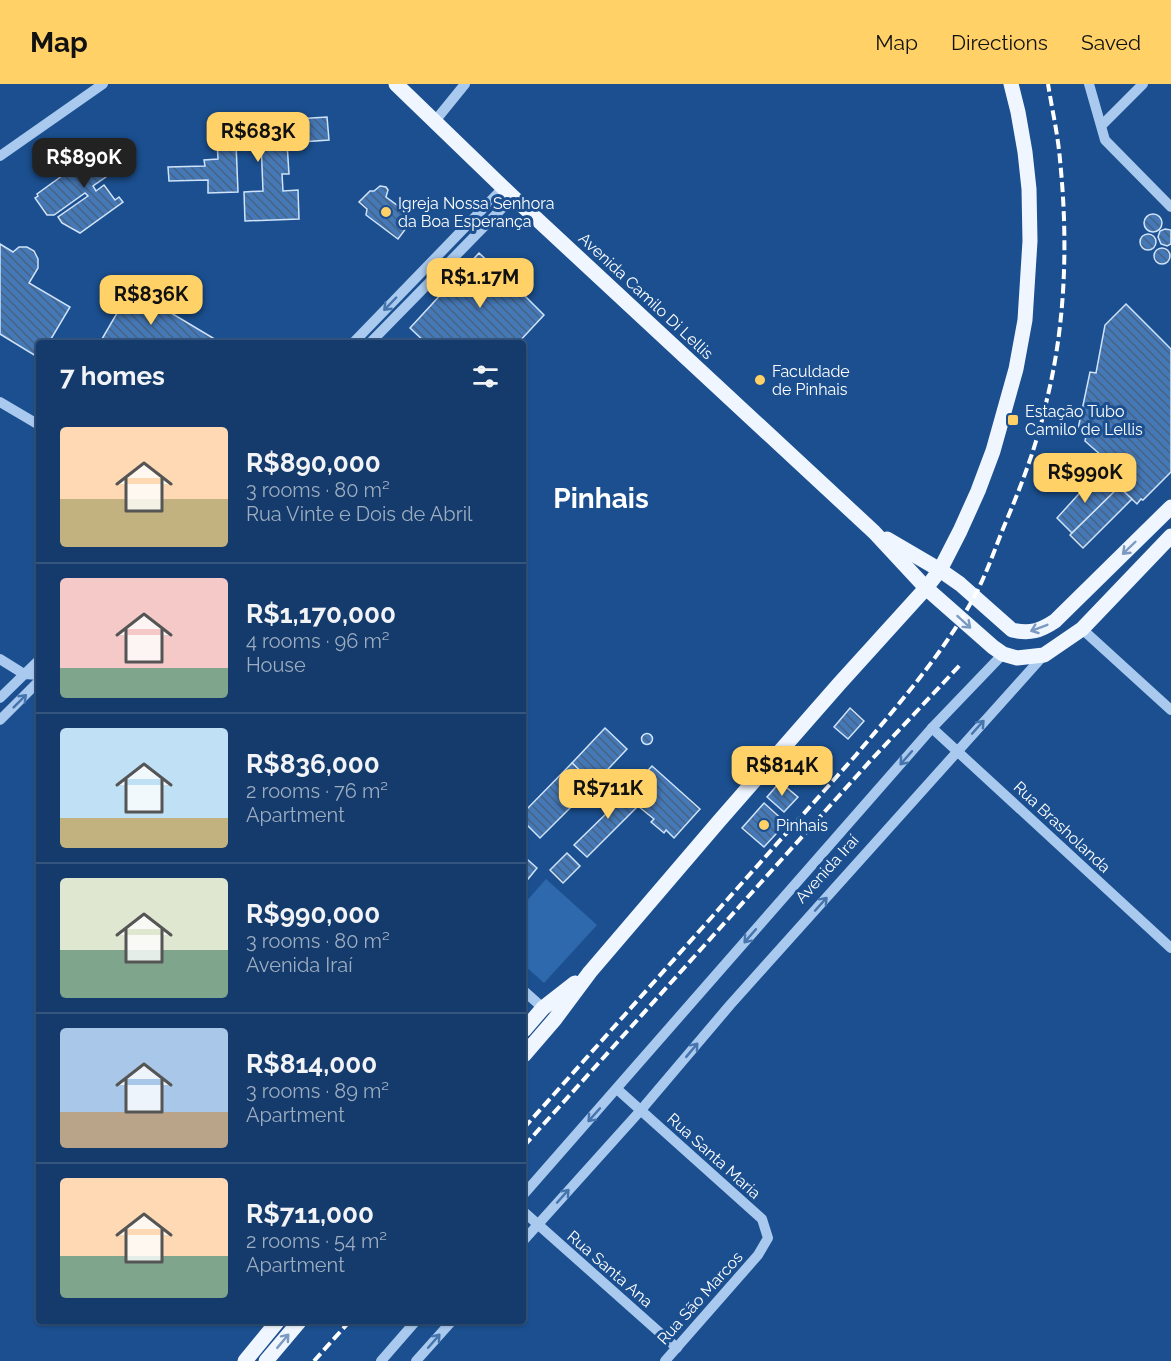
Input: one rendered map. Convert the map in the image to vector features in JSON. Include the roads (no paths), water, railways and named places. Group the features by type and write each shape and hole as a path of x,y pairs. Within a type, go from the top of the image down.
{"main road":[{"name":"Avenida Camilo Di Lellis","path":"396,84 874,532 926,588 1003,654"},
{"path":"526,1053 590,972 940,570 978,492 993,451 1016,369 1025,320 1030,241 1029,189 1018,112 1011,84"},
{"name":"Avenida Camilo Di Lellis","path":"874,532 940,570 960,584 1012,630 1023,633 1045,627 1054,621 1171,507"},
{"name":"Avenida Iraí","path":"1044,655 1082,629 1171,536"},
{"path":"1003,654 1017,658 1044,655"},
{"path":"526,1028 543,1008 590,972"},
{"path":"245,1361 275,1324"},
{"path":"266,1361 297,1324"}],"street":[{"path":"0,156 103,84"},
{"path":"435,121 465,84"},
{"path":"1089,84 1105,140 1171,207"},
{"path":"1102,125 1143,84"},
{"path":"356,340 509,192"},
{"path":"373,340 509,192"},
{"path":"0,402 36,423"},
{"path":"1082,629 1171,710"},
{"name":"Avenida Iraí","path":"526,1192 932,728 1003,654"},
{"name":"Avenida Iraí","path":"526,1238 641,1110 730,1005 1044,655"},
{"path":"0,659 24,674 36,675"},
{"path":"0,698 36,663"},
{"path":"0,720 36,684"},
{"name":"Rua Brasholanda","path":"932,728 1171,948"},
{"path":"526,993 543,1008"},
{"name":"Rua Santa Maria","path":"617,1089 762,1219 768,1238 758,1255"},
{"name":"Rua Santa Ana","path":"526,1214 677,1348"},
{"name":"Rua São Marcos","path":"664,1361 758,1255"},
{"path":"381,1361 413,1324"},
{"path":"416,1361 449,1324"}],"railway":[{"path":"526,1126 856,755 933,660 961,620 978,590 1034,447 1047,399 1058,340 1064,280 1063,190 1048,84"},
{"path":"526,1144 872,759 961,664"},
{"path":"314,1361 347,1324"}],"place":[{"name":"Igreja Nossa Senhora da Boa Esperança","path":"386,212"},
{"name":"Faculdade de Pinhais","path":"760,380"},
{"name":"Estação Tubo Camilo de Lellis","path":"1013,420"},
{"name":"Pinhais","path":"764,825"}],"district":[{"name":"Pinhais","path":"601,498"}]}
